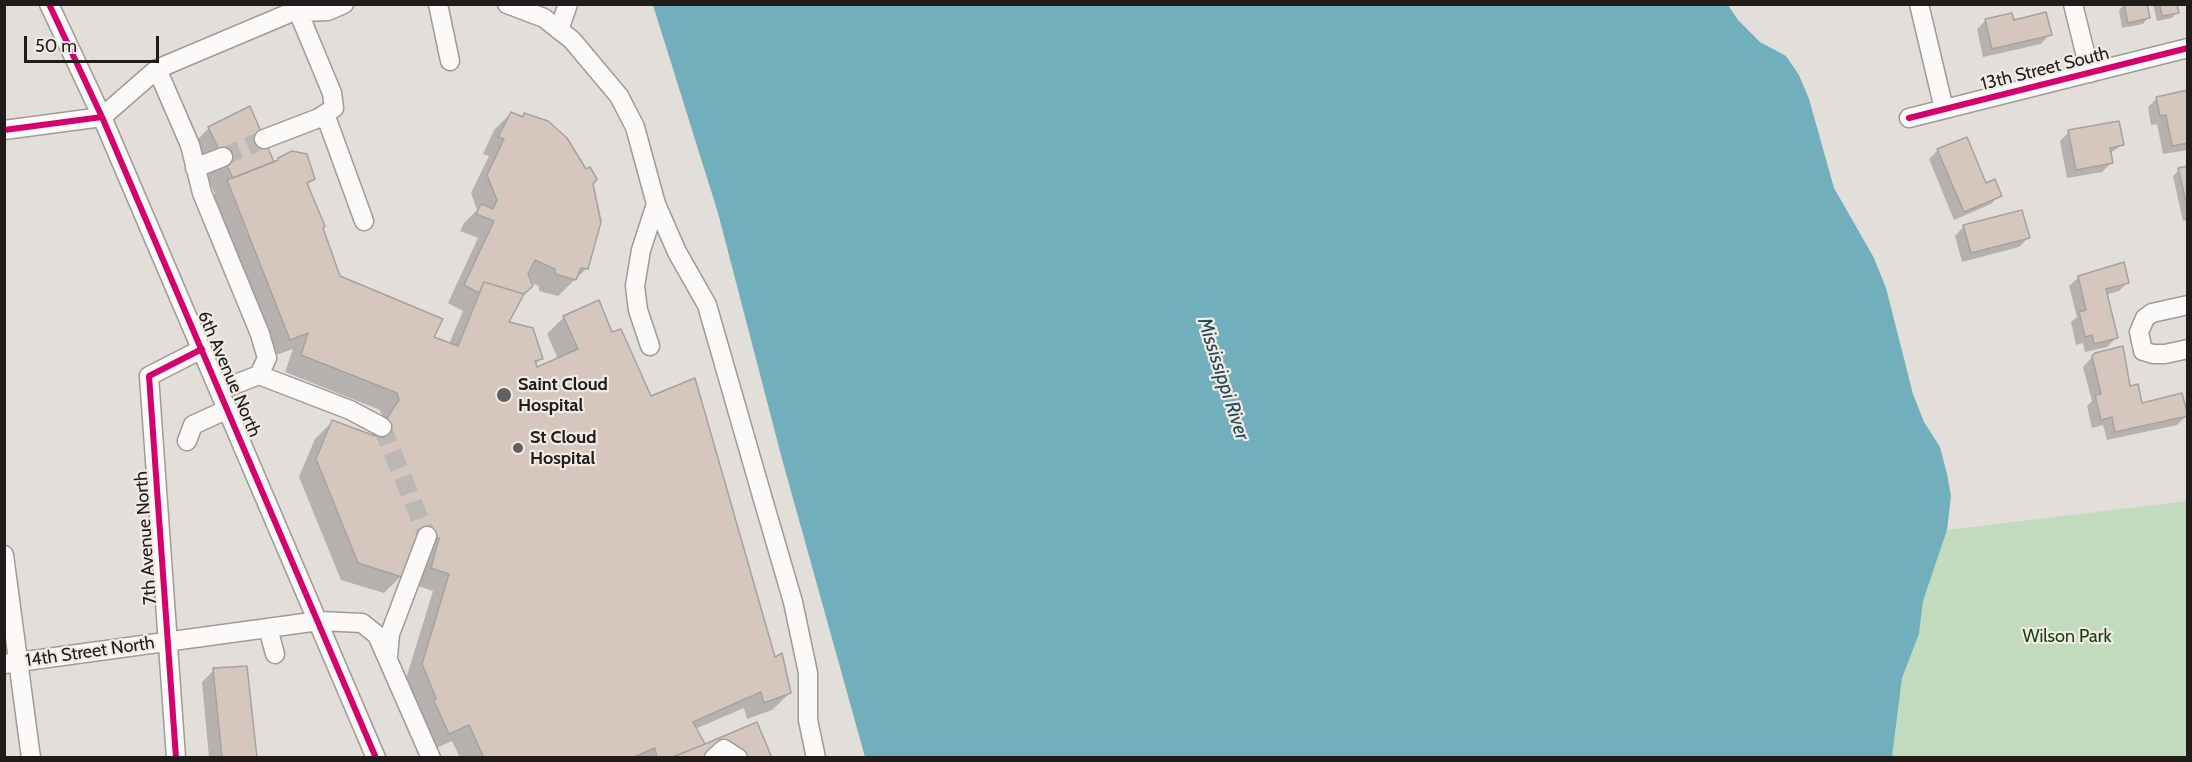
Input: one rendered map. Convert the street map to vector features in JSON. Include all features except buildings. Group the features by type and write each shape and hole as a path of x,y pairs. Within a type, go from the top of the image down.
{"street":[{"name":"6th Avenue North","path":"49,4 102,117 376,758"},
{"path":"4,130 102,117 157,69 301,7 328,11 344,4"},
{"path":"438,4 450,61"},
{"path":"507,4 544,18 559,30 599,69 620,96 635,127 656,204 677,252 707,305 793,602 808,673 808,720 816,758"},
{"path":"559,30 568,4"},
{"path":"1919,4 1944,109"},
{"path":"2073,4 2090,73"},
{"path":"264,139 326,114 334,108 332,93 301,7"},
{"name":"13th Street South","path":"1909,118 2187,48"},
{"path":"157,69 190,145 202,193 260,334 267,358 259,375"},
{"path":"326,114 364,221"},
{"path":"195,168 223,157"},
{"path":"650,346 638,310 635,286 641,250 656,204"},
{"path":"2187,305 2152,313 2145,318 2139,332 2143,351 2165,354 2187,349"},
{"name":"7th Avenue North","path":"176,758 149,376 202,349"},
{"path":"220,390 259,375 350,410 382,427"},
{"path":"188,441 193,425 228,409"},
{"path":"388,658 390,634 427,536"},
{"path":"4,555 11,663 31,758"},
{"name":"14th Street North","path":"11,663 319,621 362,623 376,634 431,758"},
{"path":"268,628 275,654"},
{"path":"714,758 724,749 738,758"}],"green space":[{"name":"Wilson Park","path":"2187,501 2187,757 1892,758 1902,678 1919,634 1923,601 1947,530"}],"water":[{"name":"Mississippi River","path":"653,5 1728,5 1738,20 1760,42 1786,56 1799,75 1809,99 1834,188 1874,258 1886,288 1913,394 1924,422 1940,447 1947,474 1951,496 1947,530 1923,601 1919,634 1902,678 1892,757 865,757 782,459 718,213"}],"tunnel":[{"path":"223,157 264,139"},
{"path":"382,427 427,536"}],"cycle path":[{"path":"49,4 102,117 376,758"},
{"path":"1909,118 2188,48"},
{"path":"4,130 102,117"},
{"path":"176,758 149,376 202,349"}],"place":[{"name":"Saint Cloud Hospital","path":"504,395"},
{"name":"St Cloud Hospital","path":"518,448"}]}
